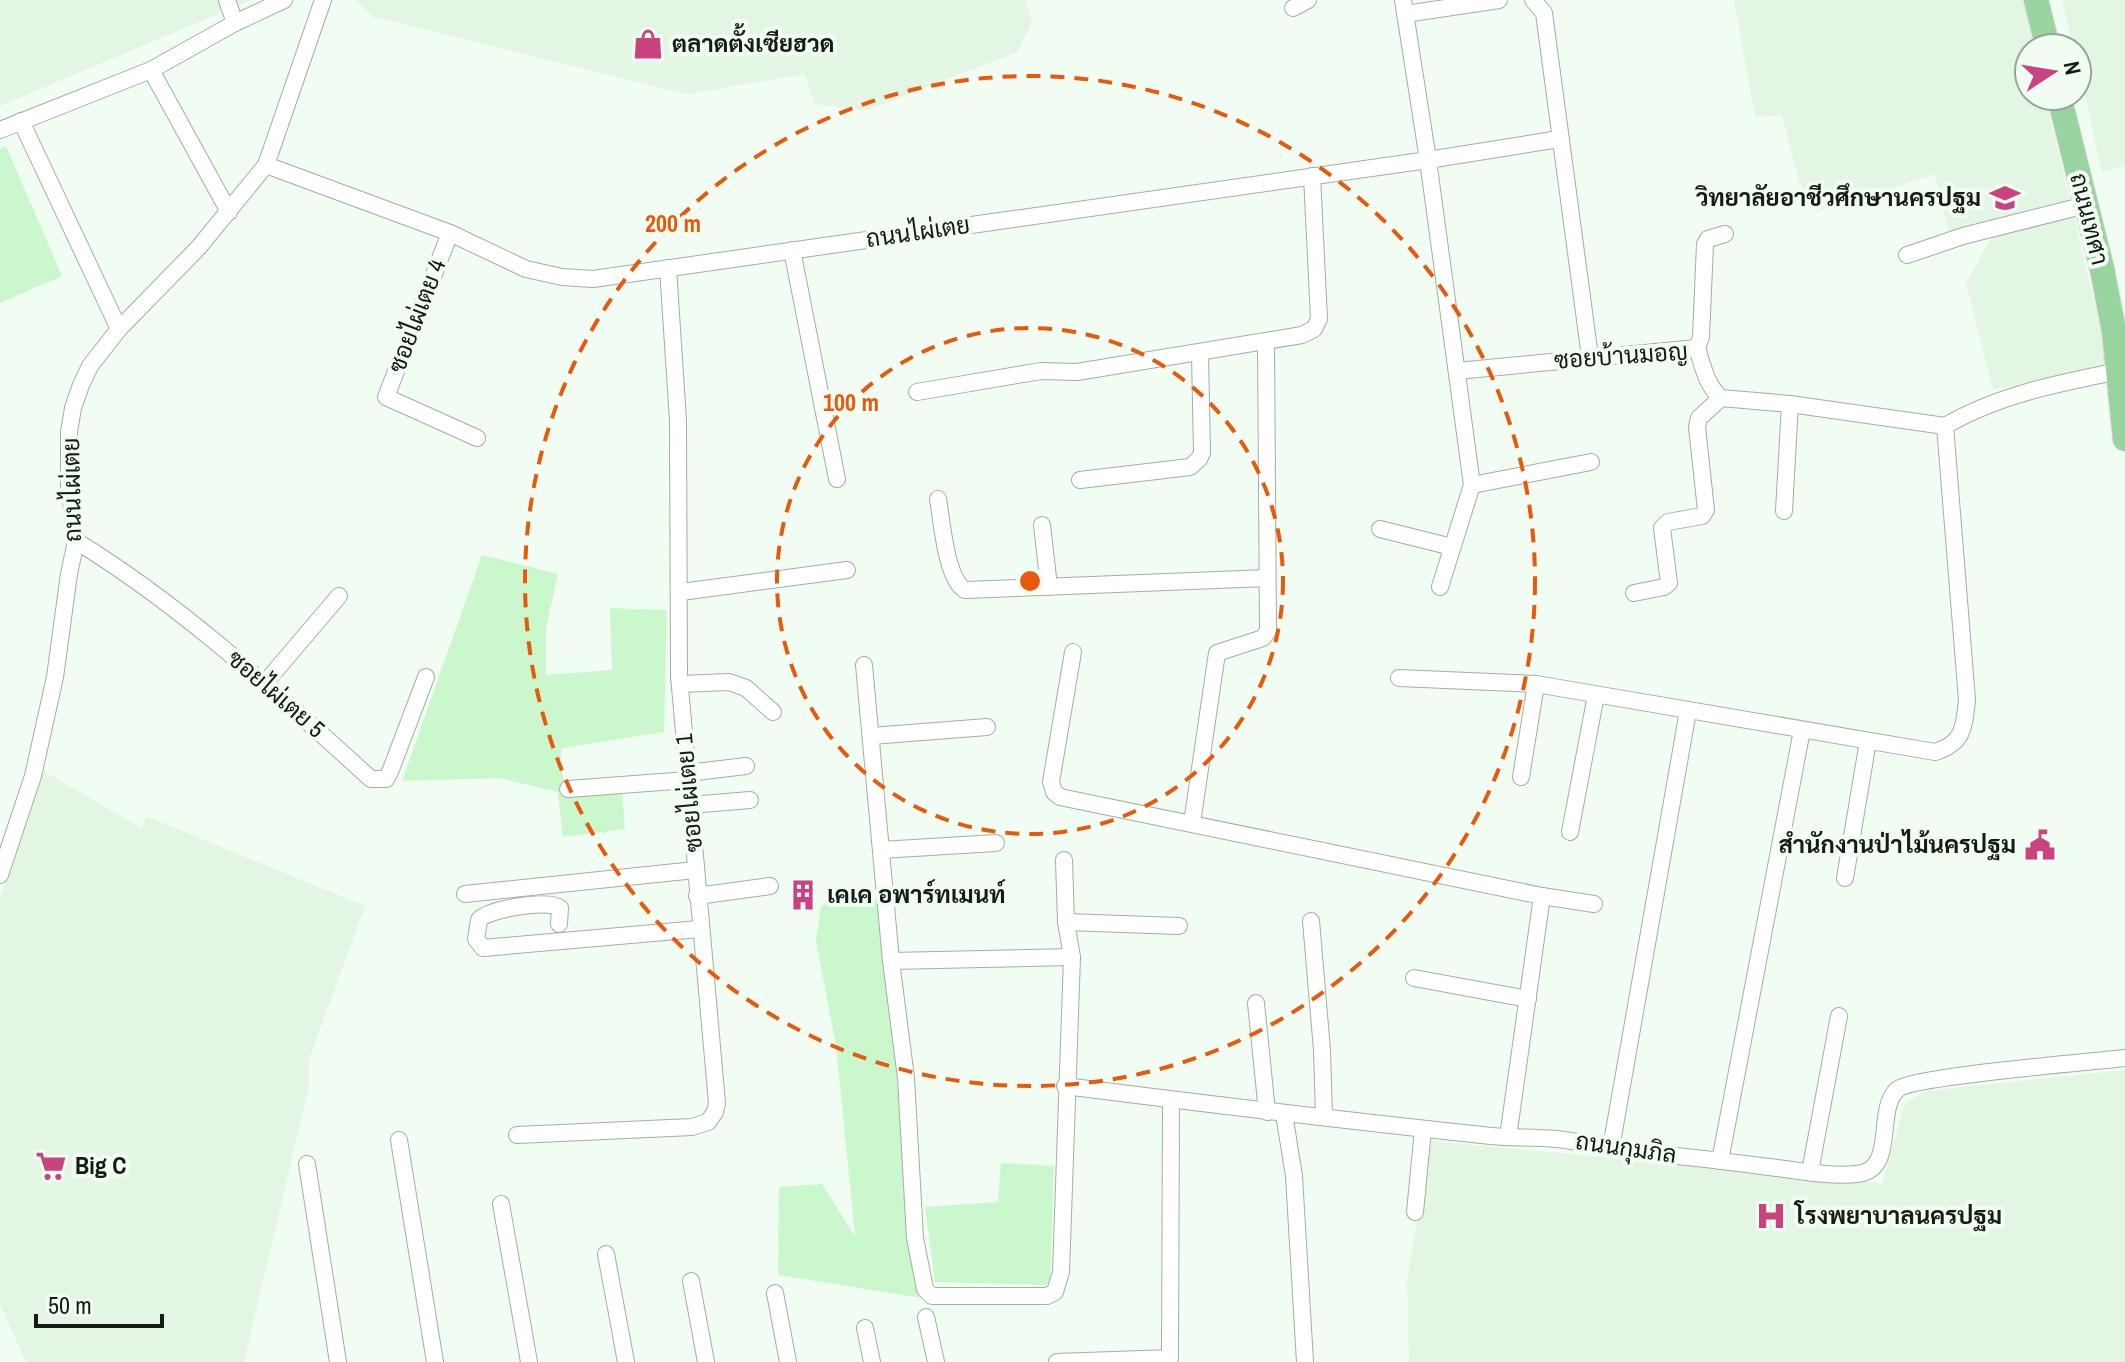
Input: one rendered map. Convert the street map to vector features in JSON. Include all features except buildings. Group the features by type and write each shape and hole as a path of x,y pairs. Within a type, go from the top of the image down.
{"main road":[{"path":"2036,0 2044,32"},
{"name":"ถนนเทศา","path":"2063,112 2119,330 2125,439"}],"street":[{"path":"227,0 235,23"},
{"path":"0,130 151,70 235,23 284,0"},
{"name":"ถนนไผ่เตย","path":"0,875 17,828 43,735 55,677 76,541 69,486 69,432 73,408 90,366 119,329 199,247 266,165 323,0"},
{"path":"1293,8 1308,0"},
{"path":"1440,587 1472,485 1404,7 1499,0"},
{"path":"1533,0 1544,13 1590,357"},
{"path":"151,70 229,212"},
{"path":"21,121 119,329"},
{"name":"ถนนไผ่เตย","path":"266,165 450,233 526,269 562,277 593,279 1559,139"},
{"path":"917,392 1041,371 1077,372 1200,354 1302,335 1314,329 1319,319 1312,176"},
{"path":"1907,255 1963,236 2086,205"},
{"name":"ซอยไผ่เตย 4","path":"450,233 386,397 477,438"},
{"path":"1697,348 1701,337 1705,244 1708,239 1725,234"},
{"path":"792,250 837,479"},
{"name":"ซอยไผ่เตย 1","path":"517,1135 668,1129 708,1122 717,1103 699,929 680,684 678,421 668,268"},
{"path":"1192,823 1217,653 1263,638 1268,631 1266,342"},
{"name":"ซอยบ้านมอญ","path":"1457,371 1697,348 1713,391 1721,398"},
{"path":"1080,480 1190,467 1199,459 1202,453 1200,354"},
{"path":"1634,593 1664,587 1669,583 1662,528 1668,522 1702,516 1706,510 1697,427 1699,418 1721,398 1790,404 1945,426 2020,393 2119,371"},
{"path":"1784,511 1790,404"},
{"path":"1399,678 1536,684 1935,752 1951,747 1964,727 1967,700 1945,426"},
{"path":"1472,485 1591,462"},
{"path":"938,499 952,574 957,586 965,590 1267,578"},
{"path":"1042,525 1049,587"},
{"path":"1380,529 1452,547"},
{"name":"ซอยไผ่เตย 5","path":"76,541 179,610 371,779 386,779 390,772 426,677"},
{"path":"681,592 847,570"},
{"path":"265,683 339,596"},
{"path":"1073,652 1051,782 1054,792 1060,797 1594,904"},
{"path":"864,665 891,961 906,1078 915,1238 925,1289 932,1296 1032,1298 1055,1292 1061,1272 1065,1086 1072,957 1066,922 1064,860"},
{"path":"680,684 729,682 746,688 773,712"},
{"path":"1521,777 1536,684"},
{"path":"1570,832 1596,695"},
{"path":"1611,1148 1688,711"},
{"path":"871,736 987,727"},
{"path":"1720,1161 1802,730"},
{"path":"1845,878 1868,741"},
{"path":"568,789 687,777 746,766"},
{"path":"690,805 750,800"},
{"path":"881,850 996,843"},
{"path":"465,894 695,870"},
{"path":"697,896 770,886"},
{"path":"1508,1137 1542,896"},
{"path":"559,924 560,908 551,903 490,912 479,920 476,939 483,948 699,929"},
{"path":"1311,921 1322,1050 1324,1117"},
{"path":"1066,922 1179,926"},
{"path":"891,961 1072,957"},
{"path":"1414,978 1528,999"},
{"path":"1256,1003 1276,1113 1294,1176 1305,1362"},
{"path":"1810,1172 1839,1016"},
{"name":"ถนนกุมภิล","path":"1065,1086 1276,1113 1508,1137 1556,1139 1810,1172 1856,1174 1868,1172 1876,1165 1890,1101 1897,1090 1905,1085 2125,1058"},
{"path":"1057,1362 1170,1360 1171,1100"},
{"path":"1415,1212 1423,1129"},
{"path":"399,1140 435,1362"},
{"path":"307,1164 338,1362"},
{"path":"501,1204 529,1362"},
{"path":"606,1254 626,1362"},
{"path":"691,1281 706,1362"},
{"path":"775,1293 788,1362"},
{"path":"926,1317 936,1362"},
{"path":"865,1328 872,1362"}],"shaded area":[{"path":"0,0 251,0 0,106"},
{"path":"356,0 1025,0 1032,22 1017,52 865,111 814,104 805,74 687,94 373,17"},
{"name":"วิทยาลัยอาชีวศึกษานครปฐม","path":"1734,0 2023,0 2030,32 2013,32 2013,112 2049,112 2111,372 1993,389 1966,283 1997,228 1951,243 1935,174 1816,212 1799,181 1782,115 1755,117"},
{"path":"2062,0 2125,0 2125,166 2102,172 2088,112 2093,112 2093,32 2070,32"},
{"path":"44,771 141,828 146,816 365,906 309,1059 309,1086 244,1362 26,1362 0,1305 0,899"},
{"name":"โรงพยาบาลนครปฐม","path":"2125,1070 2125,1362 1409,1362 1407,1280 1430,1141 1882,1183 1905,1103 1926,1091"}],"green space":[{"path":"6,146 62,276 0,303 0,149"},
{"path":"482,555 558,574 546,628 546,675 612,670 610,608 667,610 664,732 562,748 560,764 567,793 622,790 625,829 563,837 558,792 500,778 402,781"},
{"path":"873,887 884,932 910,1231 922,1298 778,1275 779,1187 822,1184 855,1236 836,1046 816,941 821,906"},
{"path":"1001,1163 1054,1166 1050,1285 935,1282 925,1207 998,1202"}],"place":[{"name":"ตลาดตั้งเซียฮวด","path":"648,44"},
{"name":"วิทยาลัยอาชีวศึกษานครปฐม","path":"2005,198"},
{"name":"สำนักงานป่าไม้นครปฐม","path":"2040,845"},
{"name":"เคเค อพาร์ทเมนท์","path":"803,895"},
{"name":"Big C","path":"51,1166"},
{"name":"โรงพยาบาลนครปฐม","path":"1771,1216"}]}
